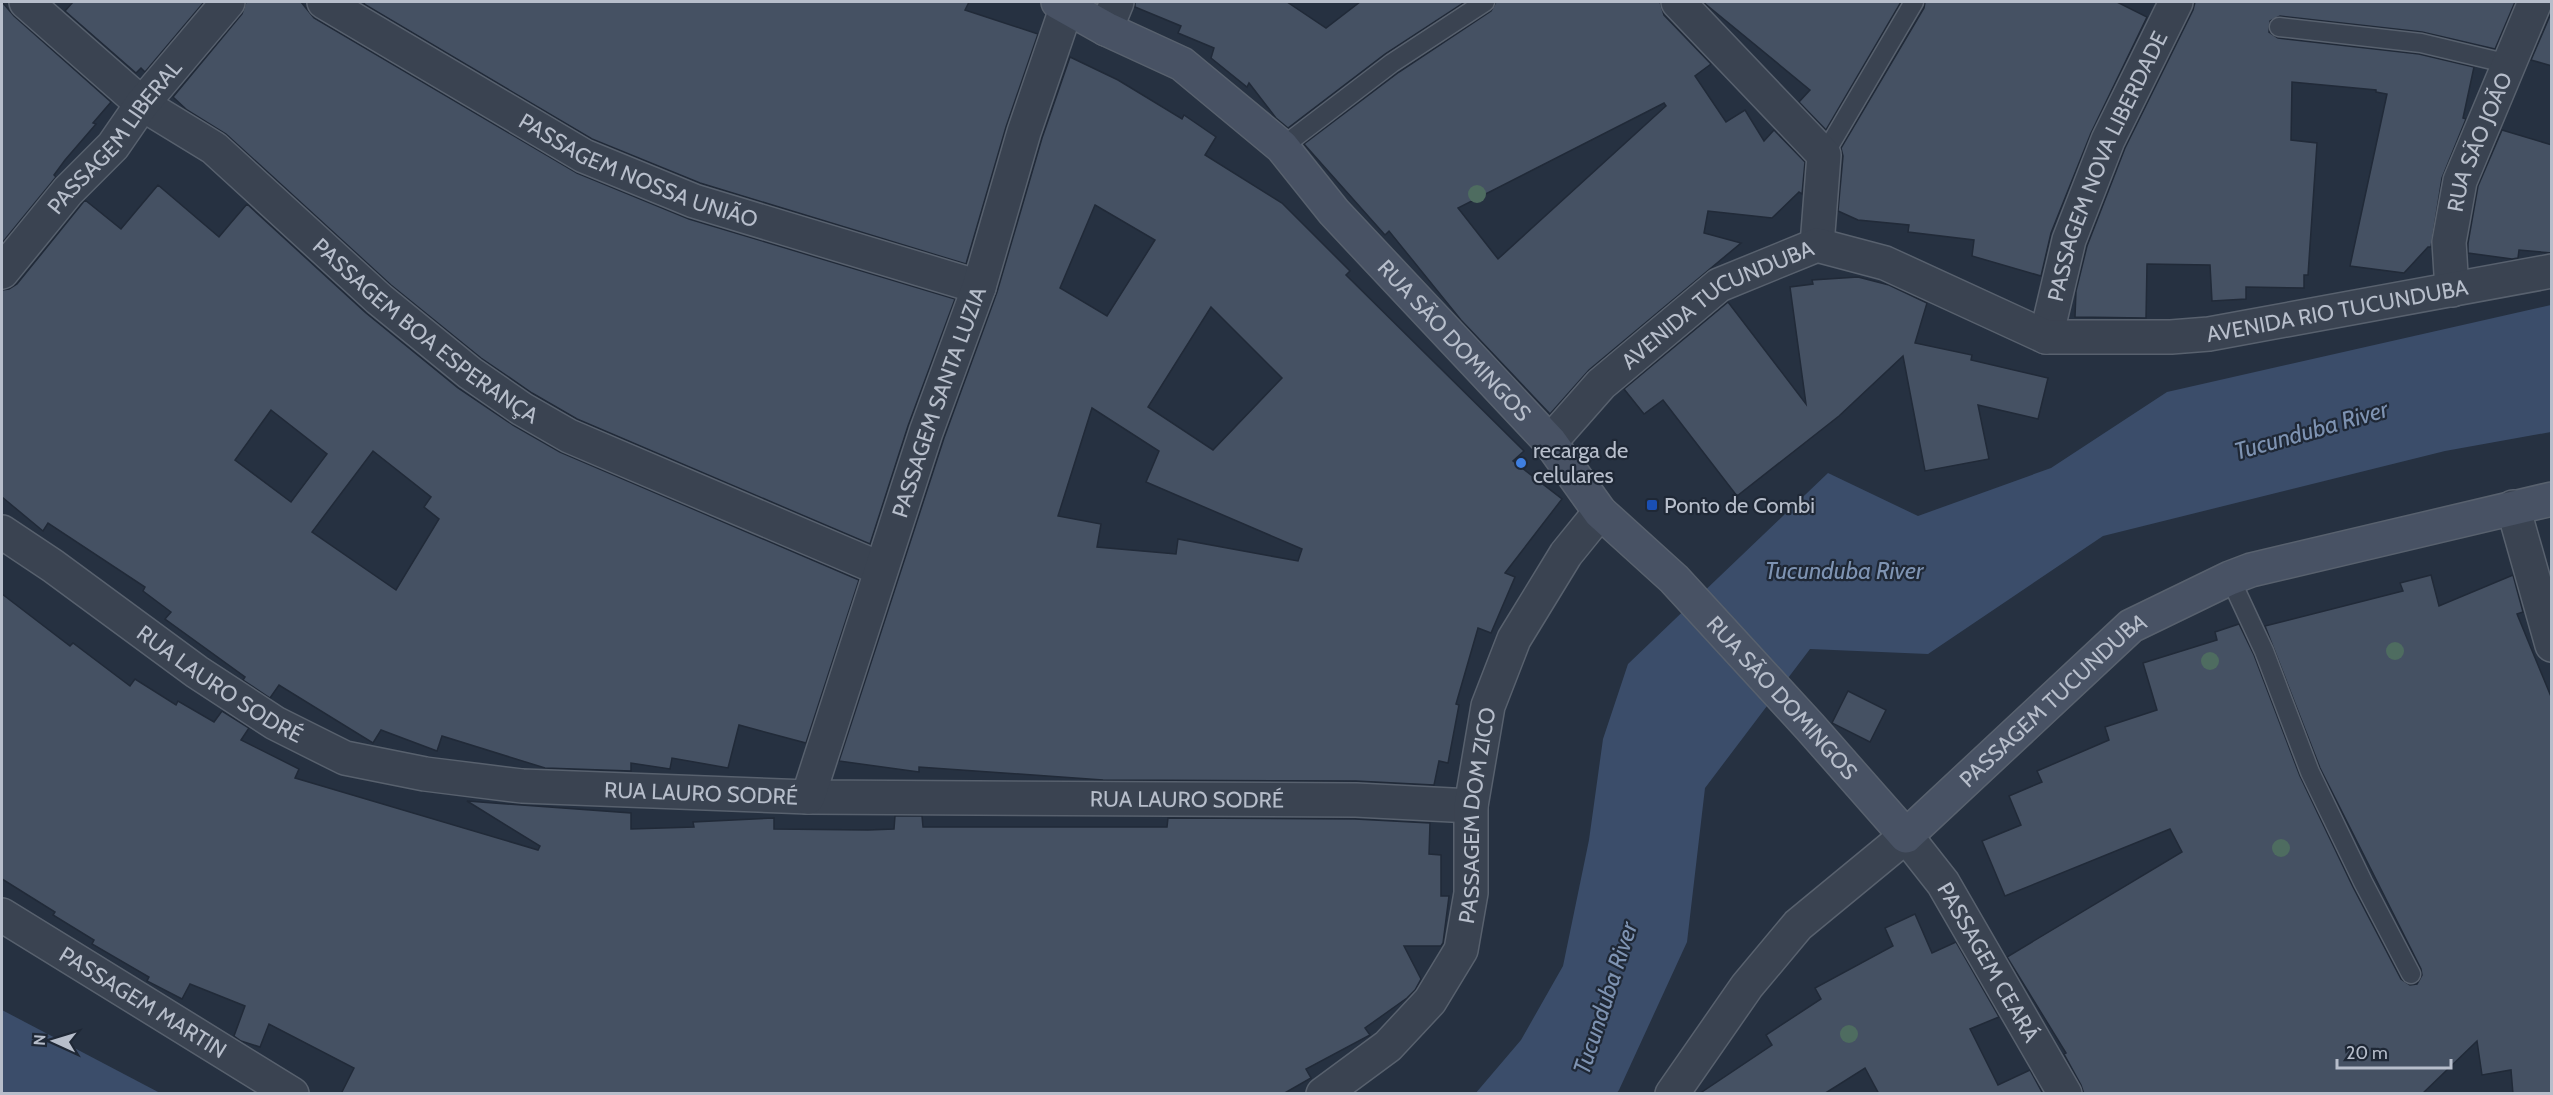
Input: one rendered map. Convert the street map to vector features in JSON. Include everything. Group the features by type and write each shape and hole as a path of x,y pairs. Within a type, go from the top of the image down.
{"street":[{"name":"PASSAGEM BOA ESPERANÇA","path":"26,2 142,104 214,148 379,299 470,373 522,409 570,436 881,569"},
{"name":"PASSAGEM LIBERAL","path":"2,272 68,191 113,146 142,104 228,2"},
{"name":"PASSAGEM NOSSA UNIÃO","path":"324,2 584,156 694,201 979,287"},
{"path":"1678,2 1824,155 1817,245"},
{"name":"PASSAGEM NOVA LIBERDADE","path":"2046,337 2069,240 2108,140 2176,2"},
{"name":"RUA SÃO JOÃO","path":"2452,290 2450,242 2460,181 2535,2"},
{"name":"PASSAGEM SANTA LUZIA","path":"808,796 926,432 979,287 1063,4"},
{"name":"RUA SÃO DOMINGOS","path":"1063,4 1111,15 1182,64 1282,147 1334,212 1550,442 1600,512 1674,579 1906,836"},
{"name":"AVENIDA TUCUNDUBA","path":"1550,442 1601,384 1719,285 1817,245 1885,263 2046,337 2120,337"},
{"name":"AVENIDA RIO TUCUNDUBA","path":"2120,337 2209,334 2552,271"},
{"name":"PASSAGEM TUCUNDUBA","path":"1672,1094 1747,986 1798,925 1906,836 2131,626 2251,570 2552,499"},
{"path":"2513,507 2552,645"},
{"name":"PASSAGEM DOM ZICO","path":"1323,1094 1388,1046 1431,1001 1461,950 1471,894 1471,806 1488,706 1514,639 1566,554 1600,512"},
{"name":"RUA LAURO SODRÉ","path":"2,532 53,566 197,672 275,723 345,758 425,774 522,786 808,796 1356,800 1471,806"},
{"name":"PASSAGEM CEARÁ","path":"1906,836 1943,884 2065,1094"},
{"name":"PASSAGEM MARTIN","path":"2,915 289,1092"}],"lane":[{"path":"1282,147 1392,63 1485,2"},
{"path":"1824,155 1914,2"},
{"path":"2279,27 2421,43 2509,64"},
{"path":"2230,578 2264,651 2310,772 2363,882 2412,974"}],"water":[{"name":"Tucunduba River","path":"2551,305 2551,432 2445,451 2103,536 1928,654 1810,649 1705,788 1687,942 1616,1094 1475,1094 1521,1040 1563,966 1589,840 1603,739 1628,664 1828,473 1918,516 2051,468 2167,392"},
{"path":"2,1010 160,1093 2,1093"}],"building":[{"path":"2,2 14,16 111,102 54,175 56,177 2,243"},
{"path":"73,2 204,2 145,72 141,68 136,73 65,11"},
{"path":"246,2 301,2 314,18 577,173 689,219 955,299 908,426 870,544 577,419 532,393 481,358 391,285 226,134 187,110 173,97 242,14"},
{"path":"365,2 969,2 965,10 1038,34 1006,127 966,264 700,183 592,139 364,4"},
{"path":"1135,2 1287,2 1326,28 1360,2 1465,2 1385,54 1288,128 1276,118 1249,83 1247,87 1211,58 1214,48 1178,33 1181,26 1135,7"},
{"path":"1496,2 1660,2 1664,15 1711,64 1695,76 1726,122 1745,110 1764,141 1774,130 1805,162 1802,194 1799,192 1772,218 1708,211 1704,233 1741,243 1589,370 1550,414 1461,320 1389,231 1385,235 1304,144 1399,72 1491,11","holes":["1664,103 1666,106 1498,259 1458,208"]},
{"path":"1703,2 1901,2 1826,130 1799,102 1810,90"},
{"path":"1925,2 2117,2 2147,17 2091,133 2051,233 2041,276 1972,256 1974,240 1908,232 1909,225 1858,220 1838,211 1843,156 1841,148 1924,8"},
{"path":"2195,2 2515,2 2495,49 2422,32 2280,16 2270,21 2269,32 2278,38 2419,54 2474,67 2463,118 2466,119 2442,178 2431,247 2428,247 2404,273 2350,266 2387,94 2376,92 2376,90 2292,82 2291,140 2317,143 2308,275 2304,275 2304,288 2246,287 2246,299 2212,301 2210,265 2147,264 2146,318 2075,317 2076,291 2087,246 2125,148"},
{"path":"2552,11 2552,66 2531,60"},
{"path":"1070,57 1118,80 1182,119 1184,115 1216,137 1205,155 1282,203 1350,271 1346,275 1524,451 1513,461 1562,499 1505,573 1515,577 1491,633 1478,628 1456,704 1459,705 1448,763 1439,761 1434,785 1356,781 1103,780 919,767 919,772 839,761 944,438 997,292 1042,138","holes":["1095,205 1155,240 1107,316 1060,288","1211,307 1282,378 1213,450 1148,407","1092,408 1159,451 1146,482 1302,549 1298,561 1178,539 1176,554 1097,547 1101,524 1058,516"]},
{"path":"2502,130 2552,145 2552,253 2519,250 2518,258 2512,259 2468,253 2478,186"},
{"path":"158,185 219,237 247,204 366,313 458,388 513,425 560,452 859,580 806,743 739,725 728,768 672,758 670,769 631,763 631,771 545,768 442,736 437,751 381,730 373,743 279,685 270,698 243,680 245,677 165,619 171,612 143,591 145,587 48,523 43,531 2,497 2,290 17,284 85,200 121,229","holes":["271,410 327,454 291,502 235,460","373,451 431,497 424,507 439,519 396,590 312,532"]},
{"path":"1858,277 1889,285 1927,303 1915,343 1972,355 1971,360 2048,378 2038,419 1978,405 1989,459 1925,471 1903,356 1839,416 1737,496 1663,400 1644,414 1624,389 1728,302 1806,404 1790,287 1813,284 1812,280"},
{"path":"2431,575 2439,606 2513,575 2523,612 2517,614 2552,699 2552,1094 2513,1094 2511,1070 2482,1075 2477,1041 2422,1094 2084,1094 2064,1054 2066,1053 2007,957 2182,852 2170,829 2005,896 1982,841 2021,825 2009,796 2042,782 2037,771 2109,740 2105,727 2157,710 2143,663 2217,640 2215,632 2239,624 2254,655 2300,776 2353,887 2401,979 2410,985 2417,984 2422,975 2421,969 2320,768 2265,626 2403,591 2400,583"},
{"path":"2,594 70,646 73,643 130,686 135,679 176,705 178,701 214,722 222,711 249,728 241,740 299,769 295,778 538,850 540,846 467,801 631,813 631,829 694,827 693,822 774,818 774,829 894,829 895,816 922,816 923,827 1167,827 1168,818 1355,819 1430,823 1429,854 1441,855 1441,896 1449,896 1443,943 1441,946 1404,946 1421,979 1415,990 1365,1028 1370,1035 1306,1069 1311,1078 1283,1094 341,1094 354,1068 269,1024 260,1047 241,1041 234,1036 245,1006 190,984 182,999 147,981 149,977 92,944 94,940 53,915 55,912 2,879"},
{"path":"1848,691 1886,710 1870,742 1832,723"},
{"path":"1915,914 1932,953 1956,942 1999,1017 1970,1029 1998,1085 2030,1070 2043,1094 1879,1094 1865,1068 1824,1094 1699,1094 1772,1045 1766,1035 1821,999 1815,988 1893,946 1885,928"}],"place":[{"name":"recarga de celulares","path":"1521,463"},
{"name":"Ponto de Combi","path":"1652,505"}]}
